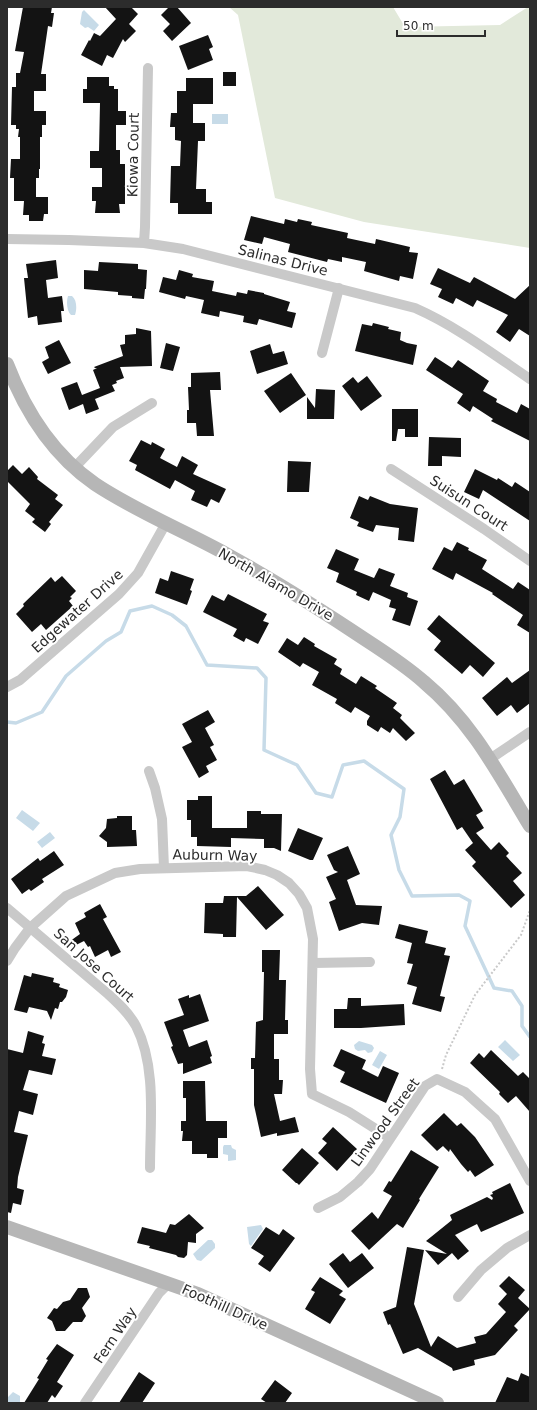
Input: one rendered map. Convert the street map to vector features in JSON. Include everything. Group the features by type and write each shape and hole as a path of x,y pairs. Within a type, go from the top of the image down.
{"street":[{"name":"Kiowa Court","path":"144,243 148,68"},
{"name":"Salinas Drive","path":"7,239 144,243 183,249 415,308 433,316 463,334 530,379"},
{"path":"322,353 339,288"},
{"name":"North Alamo Drive","path":"7,364 21,398 34,419 48,438 75,467 94,483 108,492 228,555 330,616 423,681 451,707 467,726 490,759 530,826"},
{"path":"75,467 113,428 152,403"},
{"name":"Suisun Court","path":"391,470 484,529 530,561"},
{"name":"Edgewater Drive","path":"7,687 20,680 119,594 138,574 166,523"},
{"path":"490,759 530,732"},
{"path":"149,771 155,788 162,819 164,868"},
{"name":"Auburn Way","path":"7,961 30,928 66,896 115,873 140,869 247,866 277,875 289,883 300,894 307,908 313,939 310,1069 312,1094 349,1112 390,1138"},
{"name":"San Jose Court","path":"7,908 108,994 123,1008 136,1026 148,1058 150,1082 150,1168"},
{"path":"313,963 370,962"},
{"name":"Linwood Street","path":"318,1208 340,1197 358,1182 370,1169 425,1086 437,1079 465,1092 495,1119 530,1181"},
{"name":"Foothill Drive","path":"7,1227 198,1294 437,1403"},
{"path":"458,1297 481,1270 507,1248 530,1235"},
{"name":"Fern Way","path":"85,1403 159,1293 169,1284"}],"path":[{"path":"437,1079 451,1044 458,1033 475,995 521,934 530,910"}],"green space":[{"path":"229,7 393,7 405,27 500,25 530,7 530,248 364,222 275,198 238,15"}],"water":[{"path":"84,10 99,25 94,31 88,27 85,28 80,24 82,12"},
{"path":"212,114 228,114 228,124 212,124"},
{"path":"68,296 72,296 76,302 75,315 71,315 68,309"},
{"path":"22,810 40,823 33,831 16,818"},
{"path":"50,832 55,838 42,848 37,842"},
{"path":"505,1040 520,1055 513,1061 498,1047"},
{"path":"359,1041 372,1045 374,1048 372,1052 368,1053 365,1050 358,1051 355,1049 354,1045"},
{"path":"380,1051 387,1055 379,1069 372,1065"},
{"path":"224,1145 231,1145 232,1148 236,1150 236,1160 228,1161 228,1155 223,1154"},
{"path":"261,1225 263,1229 251,1246 249,1244 247,1227"},
{"path":"208,1240 212,1240 215,1244 215,1248 201,1261 197,1260 193,1254"},
{"path":"13,1392 20,1396 20,1402 7,1403 8,1397"}],"building":[{"path":"23,7 52,7 51,13 54,13 52,27 48,26 41,74 46,74 46,91 34,91 34,111 46,111 46,125 42,125 42,137 40,137 39,178 36,178 36,197 48,197 48,214 44,214 43,221 29,221 29,215 23,215 24,201 14,201 14,178 10,178 11,159 20,159 20,137 18,137 19,129 16,129 16,125 11,125 12,87 16,87 16,73 20,73 24,52 15,51"},
{"path":"105,7 131,7 138,14 129,24 136,31 125,42 123,39 113,58 107,55 102,66 81,55 94,33 100,36 116,19"},
{"path":"169,7 177,7 191,23 172,41 163,31 170,24 161,15"},
{"path":"208,35 213,47 209,49 213,60 188,70 179,46"},
{"path":"223,72 236,72 236,86 223,86"},
{"path":"87,77 109,77 109,86 114,86 114,89 118,89 118,111 126,111 126,125 116,125 116,150 120,150 120,164 125,164 125,204 119,204 120,213 95,213 96,201 92,201 92,187 102,187 102,168 90,168 90,151 99,151 100,103 83,103 83,89 87,89"},
{"path":"186,78 213,78 213,104 193,104 193,123 205,123 205,141 198,141 196,189 206,189 206,202 212,202 212,214 178,214 178,203 170,203 171,166 180,166 181,141 175,140 175,127 170,127 171,113 177,113 177,91 186,91"},
{"path":"251,216 284,224 285,219 297,222 298,219 312,222 311,225 348,233 347,238 375,244 376,239 410,247 409,252 418,253 413,279 400,276 399,281 364,271 366,262 342,257 342,262 328,259 327,262 288,252 290,244 264,237 262,244 244,240"},
{"path":"56,260 58,278 46,280 48,298 62,296 64,311 61,311 62,322 38,325 37,316 28,318 24,278 28,278 26,264"},
{"path":"99,262 138,264 138,269 147,270 144,299 118,295 118,292 84,289 84,270 98,271"},
{"path":"438,268 470,283 474,277 515,299 530,285 530,336 519,329 510,342 496,332 508,315 477,300 473,307 456,298 453,304 438,297 442,289 430,284"},
{"path":"179,270 193,274 192,277 214,281 212,291 236,296 237,292 247,294 248,290 264,293 290,302 287,311 296,313 292,328 259,319 257,325 243,322 244,316 220,311 219,317 201,313 204,300 186,296 185,299 159,292 163,277 176,280"},
{"path":"373,323 401,332 400,340 417,345 413,365 355,351 362,324 372,326"},
{"path":"136,328 151,331 152,366 120,367 124,378 116,381 117,383 112,385 115,391 95,399 99,409 86,414 83,404 69,410 61,388 77,382 82,395 100,388 93,370 97,368 94,367 123,356 120,345 125,344 125,335 136,334"},
{"path":"59,340 71,363 48,374 42,362 49,358 45,347"},
{"path":"166,343 180,347 173,371 160,368"},
{"path":"270,344 273,354 284,351 288,364 257,374 250,351"},
{"path":"435,357 452,368 458,360 489,381 483,391 497,399 496,402 517,413 521,404 530,409 530,441 491,421 493,419 473,406 470,412 457,403 463,394 426,370"},
{"path":"220,372 221,390 210,390 214,436 197,436 196,423 187,423 187,410 189,410 188,387 191,387 191,373"},
{"path":"291,373 306,395 280,413 264,391"},
{"path":"367,376 382,396 361,411 342,386 353,377 358,383"},
{"path":"316,389 335,390 334,419 307,419 307,397 315,408"},
{"path":"392,409 418,409 418,437 405,437 405,429 398,429 396,441 392,441"},
{"path":"429,437 461,438 461,457 442,456 442,466 428,466"},
{"path":"141,440 151,445 152,442 165,449 160,458 177,467 182,456 198,465 193,474 226,489 219,503 211,499 207,507 191,500 195,491 175,480 170,489 135,470 137,465 129,461"},
{"path":"288,461 311,462 309,492 287,492"},
{"path":"13,465 22,474 29,467 38,477 37,479 58,495 55,499 63,505 49,522 51,524 45,532 32,522 35,519 25,511 30,504 7,481 7,471"},
{"path":"475,469 497,480 498,478 512,487 515,482 530,492 530,521 483,490 479,499 464,492"},
{"path":"359,496 368,500 370,496 390,504 418,508 414,542 398,540 399,528 376,525 373,532 357,526 359,522 350,518"},
{"path":"457,542 469,548 468,550 487,560 482,569 513,589 518,582 530,590 530,633 517,625 523,615 492,594 493,593 456,573 453,580 432,569 444,547 452,551"},
{"path":"336,549 359,559 354,570 374,578 379,568 395,574 390,586 408,593 407,597 418,601 410,626 392,620 396,609 389,607 391,600 373,592 369,601 356,595 357,592 336,582 339,573 327,568"},
{"path":"171,571 194,579 187,605 155,593 160,578 168,581"},
{"path":"62,576 76,591 70,597 72,598 69,601 73,606 46,630 41,624 32,632 16,614 24,606 23,604 51,577 55,582"},
{"path":"228,594 267,614 263,621 269,623 258,644 246,638 244,642 233,636 237,629 203,612 212,595 224,601"},
{"path":"439,615 495,663 483,677 470,665 462,674 434,650 441,641 427,629"},
{"path":"304,637 315,644 314,646 337,659 334,664 342,669 340,674 356,684 361,676 377,686 375,688 397,703 393,708 402,715 400,718 415,733 406,741 393,728 390,733 381,727 378,732 367,725 367,721 370,716 355,707 351,713 335,703 337,699 312,685 319,672 303,663 300,667 278,652 287,638 298,645"},
{"path":"530,670 530,703 517,713 511,705 497,716 482,698 507,677 512,683"},
{"path":"208,710 215,722 205,728 214,745 210,747 217,760 206,766 209,772 199,778 182,747 192,742 182,724"},
{"path":"445,770 454,785 464,779 483,811 476,815 484,828 476,833 491,850 499,842 509,853 506,856 522,873 513,881 525,895 511,908 472,866 476,862 465,850 473,843 462,827 457,830 430,779"},
{"path":"198,796 212,796 212,828 247,828 247,811 261,811 261,814 282,814 281,851 274,848 264,848 264,839 231,838 231,847 197,846 197,837 191,837 191,820 187,820 187,800 198,800"},
{"path":"117,816 132,816 132,830 136,830 137,846 107,847 107,842 99,836 106,828 107,819 117,818"},
{"path":"298,828 323,838 313,860 288,851"},
{"path":"348,846 360,874 347,880 356,905 382,906 379,925 362,923 339,931 329,902 336,899 326,877 338,872 334,870 327,855"},
{"path":"54,851 64,865 42,879 44,882 31,891 29,889 22,894 11,879 38,858 40,861"},
{"path":"258,886 284,915 266,930 237,897 236,937 223,937 223,934 204,933 205,903 223,903 224,896 246,896"},
{"path":"100,904 107,917 103,919 121,952 111,957 108,950 95,957 90,946 88,947 84,941 68,949 66,944 80,934 75,923 86,917 84,913"},
{"path":"399,924 428,931 425,943 446,948 444,955 450,956 440,996 445,997 441,1012 412,1004 417,987 407,984 413,964 407,963 412,943 395,938"},
{"path":"262,950 280,950 279,980 286,980 285,1020 288,1020 288,1034 274,1034 274,1059 279,1059 279,1080 283,1080 282,1094 274,1094 280,1121 295,1117 299,1132 277,1136 277,1133 261,1137 254,1105 254,1069 251,1069 251,1058 255,1058 256,1022 263,1020 264,972 262,972"},
{"path":"32,973 54,978 53,982 60,984 59,987 68,990 66,997 62,1002 60,1002 58,1009 55,1008 51,1020 47,1011 29,1007 27,1013 14,1010 24,975 31,977"},
{"path":"200,994 209,1021 183,1030 189,1047 207,1040 212,1056 210,1057 212,1063 183,1074 183,1063 178,1064 171,1047 173,1046 164,1022 184,1015 178,999 189,995 189,998"},
{"path":"348,998 361,998 361,1006 404,1004 405,1025 334,1028 334,1009 347,1009"},
{"path":"28,1031 44,1036 42,1043 45,1044 42,1056 56,1059 52,1075 29,1070 23,1090 38,1094 33,1115 19,1111 14,1132 28,1135 18,1177 17,1188 24,1190 21,1205 13,1203 11,1213 7,1212 7,1049 23,1053"},
{"path":"341,1049 366,1060 362,1069 378,1077 383,1066 399,1073 386,1103 340,1082 345,1072 333,1066"},
{"path":"491,1050 518,1076 523,1072 530,1079 530,1112 516,1096 508,1103 499,1094 500,1092 470,1063 479,1053 484,1058"},
{"path":"183,1081 205,1081 206,1121 227,1121 227,1138 218,1138 218,1158 207,1158 207,1154 192,1154 192,1141 182,1141 183,1131 181,1131 181,1121 186,1121 186,1098 183,1098"},
{"path":"444,1113 457,1126 461,1123 475,1137 494,1165 475,1177 470,1170 468,1172 450,1149 449,1152 443,1146 437,1151 421,1135"},
{"path":"333,1127 357,1149 337,1171 318,1153 327,1143 322,1139"},
{"path":"302,1148 319,1163 299,1185 282,1170"},
{"path":"411,1150 439,1167 403,1228 397,1224 369,1250 351,1231 372,1212 378,1219 392,1196 383,1191 389,1181 391,1182"},
{"path":"510,1183 524,1213 481,1232 477,1224 455,1235 469,1251 458,1260 452,1253 438,1265 425,1250 447,1254 426,1241 452,1220 450,1215 487,1197 492,1200 493,1198 490,1195 493,1194 492,1192"},
{"path":"189,1214 204,1228 196,1234 196,1243 188,1242 187,1255 184,1258 137,1243 142,1227 166,1233 170,1224 175,1225"},
{"path":"266,1227 279,1235 283,1229 295,1238 270,1272 258,1264 264,1256 251,1248"},
{"path":"407,1247 424,1250 414,1304 431,1347 438,1336 457,1348 476,1343 474,1337 486,1334 506,1312 498,1304 507,1294 499,1286 509,1276 525,1290 518,1298 530,1309 514,1326 518,1330 495,1355 474,1360 475,1365 453,1371 452,1368 418,1348 403,1354 383,1312 396,1307"},
{"path":"343,1253 350,1262 362,1253 374,1268 348,1288 329,1264"},
{"path":"320,1277 343,1291 339,1295 346,1299 330,1324 305,1309 315,1292 311,1290"},
{"path":"78,1288 87,1288 90,1297 82,1308 86,1316 82,1322 73,1322 65,1331 56,1331 52,1321 47,1318 54,1308 57,1309 63,1302 70,1300"},
{"path":"57,1344 74,1355 57,1382 63,1386 55,1398 52,1395 47,1403 24,1403 39,1379 37,1378 48,1360 46,1359"},
{"path":"139,1372 155,1383 142,1403 119,1403"},
{"path":"521,1373 530,1377 530,1403 495,1403 507,1377 518,1381"},
{"path":"275,1380 292,1393 285,1403 267,1403 261,1399"}],"waterway":[{"path":"7,722 16,723 42,712 66,676 106,641 121,632 130,611 152,606 172,615 186,626 207,665 257,668 266,678 264,750 297,765 316,793 332,797 343,765 364,761 404,789 400,817 391,835 399,870 412,896 459,895 470,901 465,926 494,988 512,991 522,1006 522,1026 530,1037"}]}
